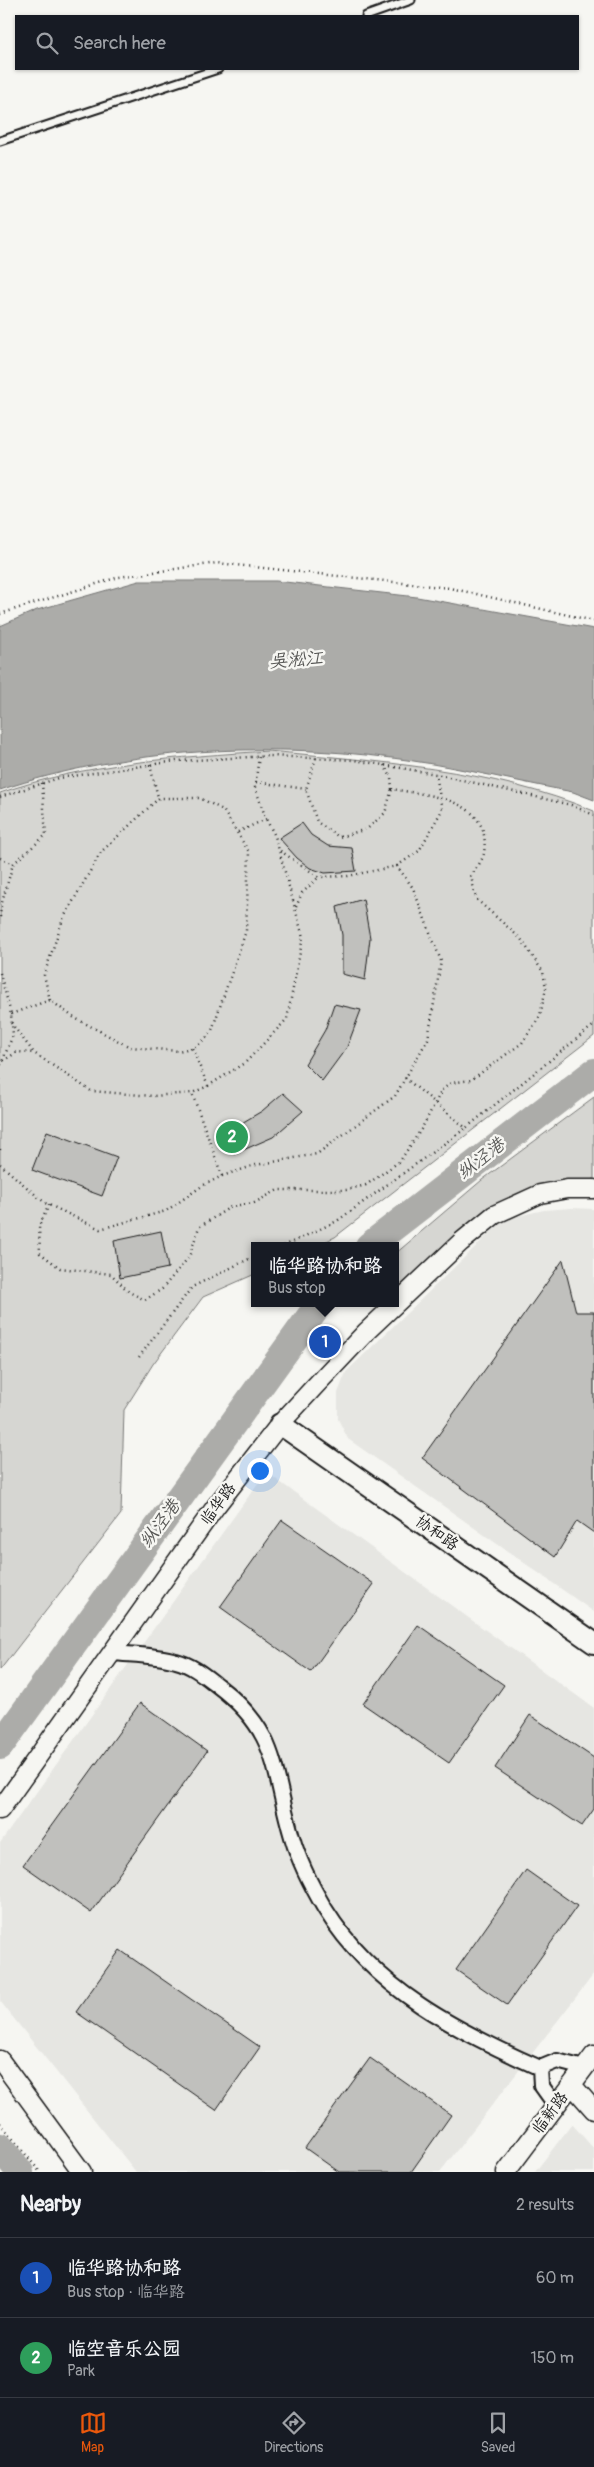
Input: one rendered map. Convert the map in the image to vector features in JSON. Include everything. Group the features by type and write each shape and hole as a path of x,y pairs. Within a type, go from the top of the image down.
{"main road":[{"name":"协和路","path":"280,1424 594,1643"}],"street":[{"name":"临华路","path":"399,1301 461,1242 494,1216 526,1200 553,1191 594,1189"},
{"name":"临华路","path":"0,1810 216,1506 280,1424 367,1331 392,1307"},
{"path":"112,1653 177,1661 199,1671 236,1699 254,1718 265,1738 277,1771 292,1838 305,1872 326,1910 348,1941 374,1970 411,2000 477,2040 540,2068 557,2061 589,2061"},
{"path":"0,2060 82,2172"},
{"name":"临新路","path":"506,2172 589,2061"},
{"path":"540,2068 541,2085 556,2106"},
{"path":"572,2084 594,2110"}],"lane":[{"path":"369,15 411,0"},
{"path":"0,141 215,70"}],"path":[{"path":"0,614 119,577 217,563 450,588 594,621"},
{"path":"11,1023 34,1053 91,1091 153,1096 192,1093 208,1086 246,1062 287,1019 302,937 275,836 266,819 256,787 259,756"},
{"path":"0,797 59,778 176,761 259,756 354,760 436,774 571,805 594,815"},
{"path":"316,758 306,789 317,822 339,837 367,829 385,813 392,789 391,778 384,765"},
{"path":"150,765 158,798"},
{"path":"295,908 302,893 319,878 348,876 397,866 420,851 442,810 436,774"},
{"path":"256,782 306,789"},
{"path":"0,917 1,906 13,864 46,835 42,783"},
{"path":"49,1205 40,1226 40,1253 60,1268 111,1274 129,1292 145,1300 162,1289 190,1257 200,1227 232,1206 254,1202 278,1190 346,1190 366,1185 400,1161 442,1090 451,1083 472,1080 522,1043 540,1016 546,988 543,972 521,939 476,899 471,876 484,854 483,833 476,814 464,806 440,798 392,789"},
{"path":"158,798 200,798 223,810 238,832 249,852 246,931 211,1033 196,1047 178,1051 130,1047 73,1017 50,1000 44,974 63,919 101,852 158,798"},
{"path":"238,832 266,819"},
{"path":"279,850 319,878"},
{"path":"0,858 13,864"},
{"path":"0,1164 49,1205 100,1229 166,1212 202,1186 222,1176 256,1165 317,1154 395,1096 428,1039 441,961 413,888 397,866"},
{"path":"0,973 11,1014 13,1035 0,1066"},
{"path":"11,1014 50,1000"},
{"path":"292,1242 337,1221 466,1128 594,1025"},
{"path":"192,1048 208,1086"},
{"path":"2,1062 17,1052 34,1053"},
{"path":"405,1078 466,1128"},
{"path":"192,1093 222,1176"},
{"path":"0,1149 0,1154"},
{"path":"138,1357 192,1286 251,1258"},
{"path":"0,2123 40,2172"}],"shaded area":[{"path":"268,751 392,763 475,776 515,785 594,811 594,1036 335,1237 324,1242 251,1242 251,1276 203,1297 153,1364 124,1410 121,1514 0,1670 0,793 32,783 99,768 201,756"},
{"path":"594,1097 594,1182 549,1183 504,1204 402,1289 399,1283 399,1251 482,1180"},
{"path":"594,1209 594,1612 348,1439 338,1419 338,1393 346,1372 499,1224 518,1216 544,1210"},
{"path":"266,1472 594,1708 594,1974 440,2172 136,2172 0,2001 0,1843"},
{"path":"572,2124 594,2149 594,2172 535,2172"}],"water":[{"name":"吴淞江","path":"139,581 276,581 417,597 594,629 594,800 573,792 428,763 356,754 253,750 201,752 99,764 0,790 0,626 37,610"}],"building":[{"path":"302,823 311,835 328,846 352,848 356,871 325,873 310,868 297,858 279,838"},
{"path":"363,899 370,938 365,980 342,974 342,935 337,907"},
{"path":"334,1004 361,1010 347,1047 322,1081 305,1064 325,1030"},
{"path":"283,1093 303,1111 273,1137 234,1154 228,1131 262,1111"},
{"path":"47,1131 117,1157 102,1196 32,1170"},
{"path":"161,1231 168,1268 120,1278 114,1241"},
{"path":"563,1260 576,1312 594,1312 594,1533 577,1521 555,1557 422,1458"},
{"path":"282,1520 374,1584 311,1672 220,1607"},
{"path":"418,1625 504,1685 449,1763 363,1704"},
{"path":"140,1703 207,1751 91,1913 23,1865"},
{"path":"530,1715 594,1758 594,1809 582,1826 495,1768"},
{"path":"526,1870 577,1906 507,2005 456,1970"},
{"path":"120,1950 260,2047 216,2110 76,2012"},
{"path":"370,2058 451,2115 411,2172 339,2172 305,2148"}],"waterway":[{"name":"纵泾港","path":"374,1242 594,1072"},
{"name":"纵泾港","path":"0,1746 317,1307"},
{"path":"0,2147 20,2172"}],"place":[{"name":"临空音乐公园","path":"232,1137"},
{"name":"临华路协和路","path":"325,1342"}]}
